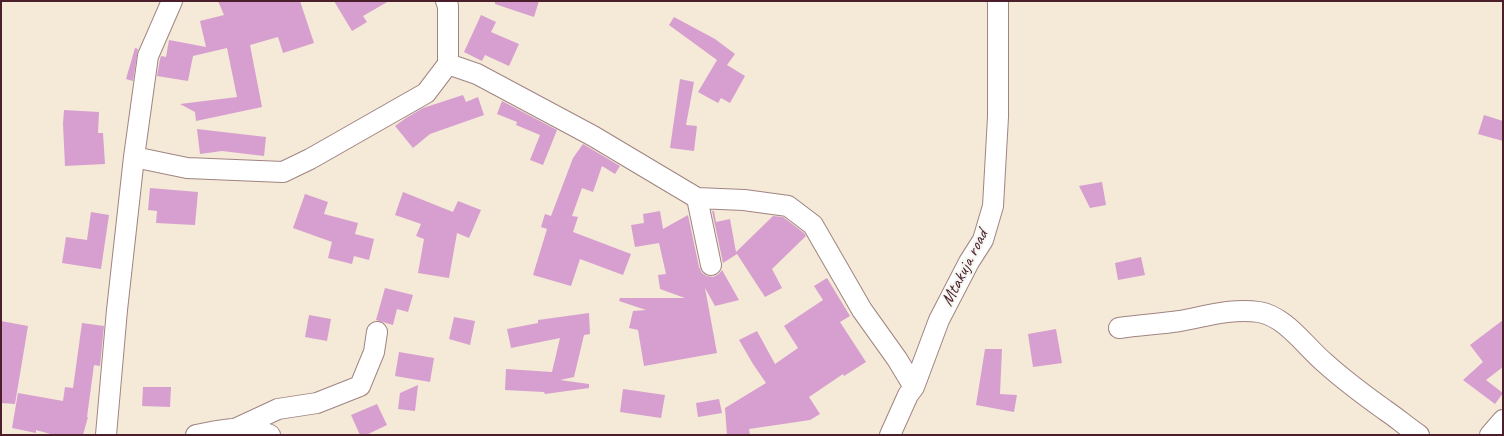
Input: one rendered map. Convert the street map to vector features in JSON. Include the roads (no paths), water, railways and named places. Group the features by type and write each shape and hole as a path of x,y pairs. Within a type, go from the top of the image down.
{"street":[{"path":"106,435 117,310 134,157 148,56 172,1"},
{"path":"134,157 187,168 283,172 310,159 426,93 448,64 448,6 446,1"},
{"name":"Mtakuja road","path":"890,435 908,395 914,387 939,320 969,262 983,240 993,206 998,117 998,1"},
{"path":"448,64 477,74 593,136 697,198 744,200 788,206 813,226 862,310 897,359 914,387"},
{"path":"697,198 711,265"},
{"path":"1119,328 1243,311 1271,315 1291,330 1324,363 1419,435"},
{"path":"196,435 237,428 278,409 317,403 360,386 374,352 378,332"},
{"path":"1490,435 1503,420"},
{"path":"237,428 264,432 270,435"}]}
